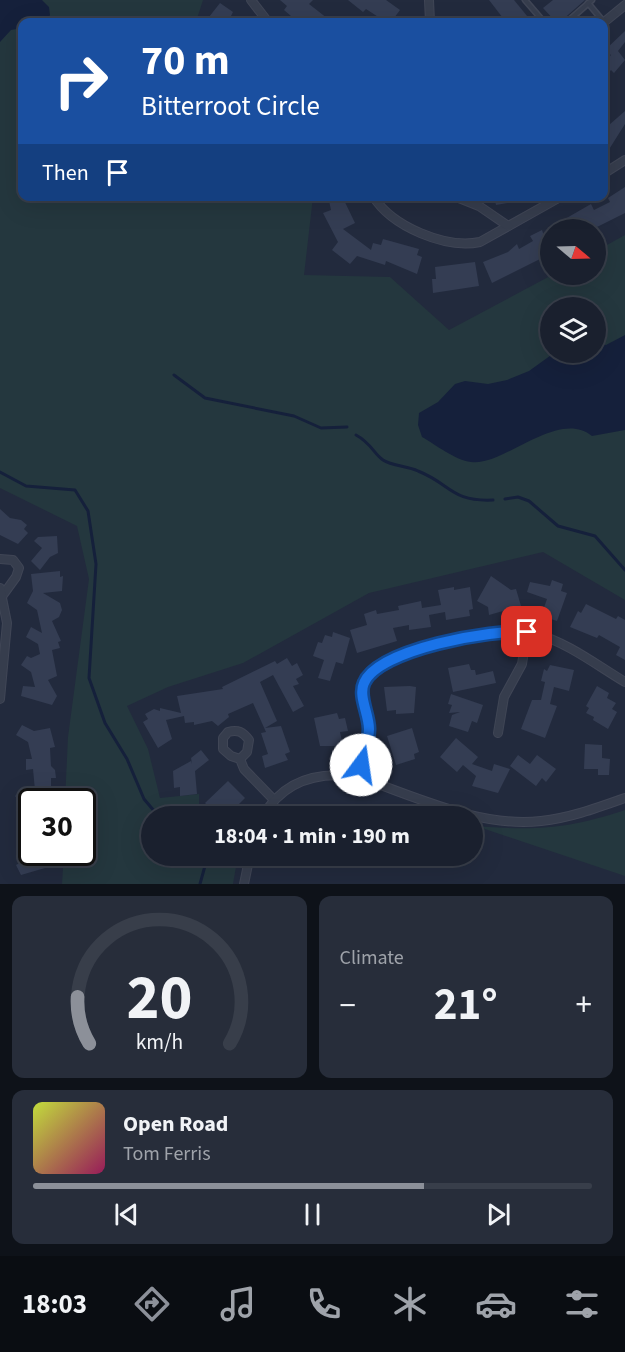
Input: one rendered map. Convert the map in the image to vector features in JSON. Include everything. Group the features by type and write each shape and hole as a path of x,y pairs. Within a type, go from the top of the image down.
{"street":[{"path":"251,0 265,18"},
{"path":"429,0 430,18"},
{"path":"608,19 625,5"},
{"path":"608,171 625,160"},
{"path":"376,201 381,210 393,220 451,243 466,245 480,242 553,201"},
{"path":"466,201 479,206 508,226"},
{"path":"0,559 14,560 18,568 16,577 1,591 7,623 0,699"},
{"path":"358,777 369,729 362,690 369,673 399,656 451,640 510,631 527,632 551,639 625,682"},
{"path":"498,733 504,698 522,664 527,632"},
{"path":"240,759 244,769 274,800"},
{"path":"270,806 274,800 299,781 318,775 338,774 358,777 478,817 508,822 538,822 567,817 625,798"},
{"path":"244,884 248,866"}],"lane":[{"path":"525,0 541,18"},
{"path":"572,18 590,2 600,18"}],"shaded area":[{"path":"0,0 203,0 197,18 18,18 18,201 313,201 304,275 390,277 449,330 540,281 540,285 606,285 606,245 625,235 625,600 543,552 369,593 243,663 168,687 127,706 148,749 160,798 199,794 199,806 141,806 141,866 236,866 233,884 62,884 63,866 96,866 96,788 66,788 68,737 89,579 77,526 0,488"},
{"path":"625,810 625,876 483,828 483,826 551,827"}],"water":[{"path":"0,0 42,0 49,7 48,18 18,18 18,29 11,30 0,42"},
{"path":"625,335 625,430 592,436 578,429 563,429 547,433 499,456 471,462 452,455 422,437 418,425 419,413 438,402 455,384 465,381 488,384 507,380 529,371 540,363 606,363 606,345"}],"building":[{"path":"280,0 313,0 309,4 327,18 293,18 284,10 287,6"},
{"path":"348,0 386,0 400,10 394,18 380,18 366,9 363,12"},
{"path":"489,0 514,0 529,18 503,18"},
{"path":"553,0 585,0 565,18 552,18 543,8"},
{"path":"220,3 233,12 230,18 209,17"},
{"path":"625,31 625,42 618,51 625,60 614,73 611,70 608,73 608,58 611,55 608,52 608,47"},
{"path":"625,111 625,124 608,151 608,124"},
{"path":"625,187 625,213 606,222 606,219 565,219 591,204 594,210 610,202 608,198"},
{"path":"329,201 344,201 355,223 343,229 371,250 373,243 381,245 383,239 419,249 417,255 422,257 417,274 386,261 385,265 357,256 350,264 332,250 338,242 323,213 331,210"},
{"path":"495,201 518,201 496,205"},
{"path":"540,231 540,259 492,283 483,262 508,252 517,244 519,249 533,241 530,236"},
{"path":"475,262 479,286 433,293 432,279 436,279 435,267"},
{"path":"0,509 10,518 21,520 27,525 24,529 28,533 18,544 0,535"},
{"path":"57,536 58,553 50,557 40,570 31,561 42,548 34,541 38,537"},
{"path":"60,571 60,577 63,576 62,591 43,593 60,603 62,610 59,617 52,621 61,641 58,642 60,648 52,650 57,676 48,680 57,696 52,705 21,696 23,686 35,687 31,672 21,665 27,656 31,658 40,654 38,644 26,637 31,627 42,633 37,610 27,603 33,591 31,574"},
{"path":"491,576 511,590 516,589 521,606 489,615 488,607 477,601"},
{"path":"552,580 563,584 561,591 567,593 557,621 541,616 547,599 527,592 530,582 550,586"},
{"path":"454,587 454,590 470,587 473,609 469,610 470,616 446,620 445,612 429,615 431,627 409,630 409,625 393,628 397,641 357,653 350,630 367,625 364,614 376,610 377,614 399,610 398,606 421,601 422,608 441,605 438,590"},
{"path":"586,604 616,619 618,616 625,620 625,660 616,655 620,647 599,635 597,638 570,627 578,611 581,613"},
{"path":"333,632 350,638 343,664 336,662 330,681 318,678 324,660 313,656 318,642 322,643 325,635 332,637"},
{"path":"287,658 292,666 297,663 303,675 296,679 299,684 293,686 304,706 293,712 273,675 260,682 277,721 265,728 281,726 290,752 285,754 288,760 265,768 262,756 268,754 261,733 266,732 253,703 228,714 229,717 218,726 212,721 194,725 194,722 185,723 184,716 166,720 172,739 158,748 143,722 148,719 145,714 154,709 160,711 160,708 181,713 177,696 223,689 222,687 275,661 277,664"},
{"path":"469,664 471,670 475,670 476,675 493,671 496,683 453,692 448,668"},
{"path":"550,665 574,670 569,691 554,687 550,704 557,706 545,738 521,729 532,700 541,700 545,682 541,681 544,669 547,671"},
{"path":"597,686 609,693 607,698 616,703 612,709 617,712 608,729 586,713 589,708 586,706"},
{"path":"384,687 416,687 414,713 396,714 396,710 387,711"},
{"path":"451,694 483,705 477,723 472,721 468,732 449,726 452,715 460,712 449,713 452,705 448,704"},
{"path":"337,713 339,719 345,718 348,731 340,732 343,746 320,746 314,718"},
{"path":"22,725 34,731 50,728 55,747 50,748 51,766 55,770 56,778 51,778 51,788 35,788 33,769 26,770 26,759 32,759 28,742 16,735"},
{"path":"412,728 419,752 414,754 415,759 396,765 387,736"},
{"path":"456,738 478,757 472,764 492,771 494,764 510,769 498,793 472,786 476,776 463,765 457,772 440,757"},
{"path":"585,744 602,745 602,758 610,759 609,775 598,775 598,769 584,769"},
{"path":"201,750 209,760 195,771 197,794 180,796 180,787 174,788 173,771 191,761 192,764 191,758"},
{"path":"518,755 530,764 537,755 556,769 546,782 542,778 536,786 510,766"},
{"path":"228,781 245,798 237,806 208,806 205,803"},
{"path":"18,864 18,866 46,866 21,875 16,865"}],"waterway":[{"path":"174,375 205,398 294,416 321,428 347,427"},
{"path":"356,435 387,462 418,471 468,498 493,500"},
{"path":"0,472 26,486 75,490 88,511 96,564 89,678 105,723 127,759 144,799 150,806"},
{"path":"505,499 518,497 529,501 558,526 595,536 625,570"},
{"path":"200,884 205,866"}],"route":[{"path":"361,765 369,729 362,690 369,673 399,656 451,640 510,631 527,632"}]}
